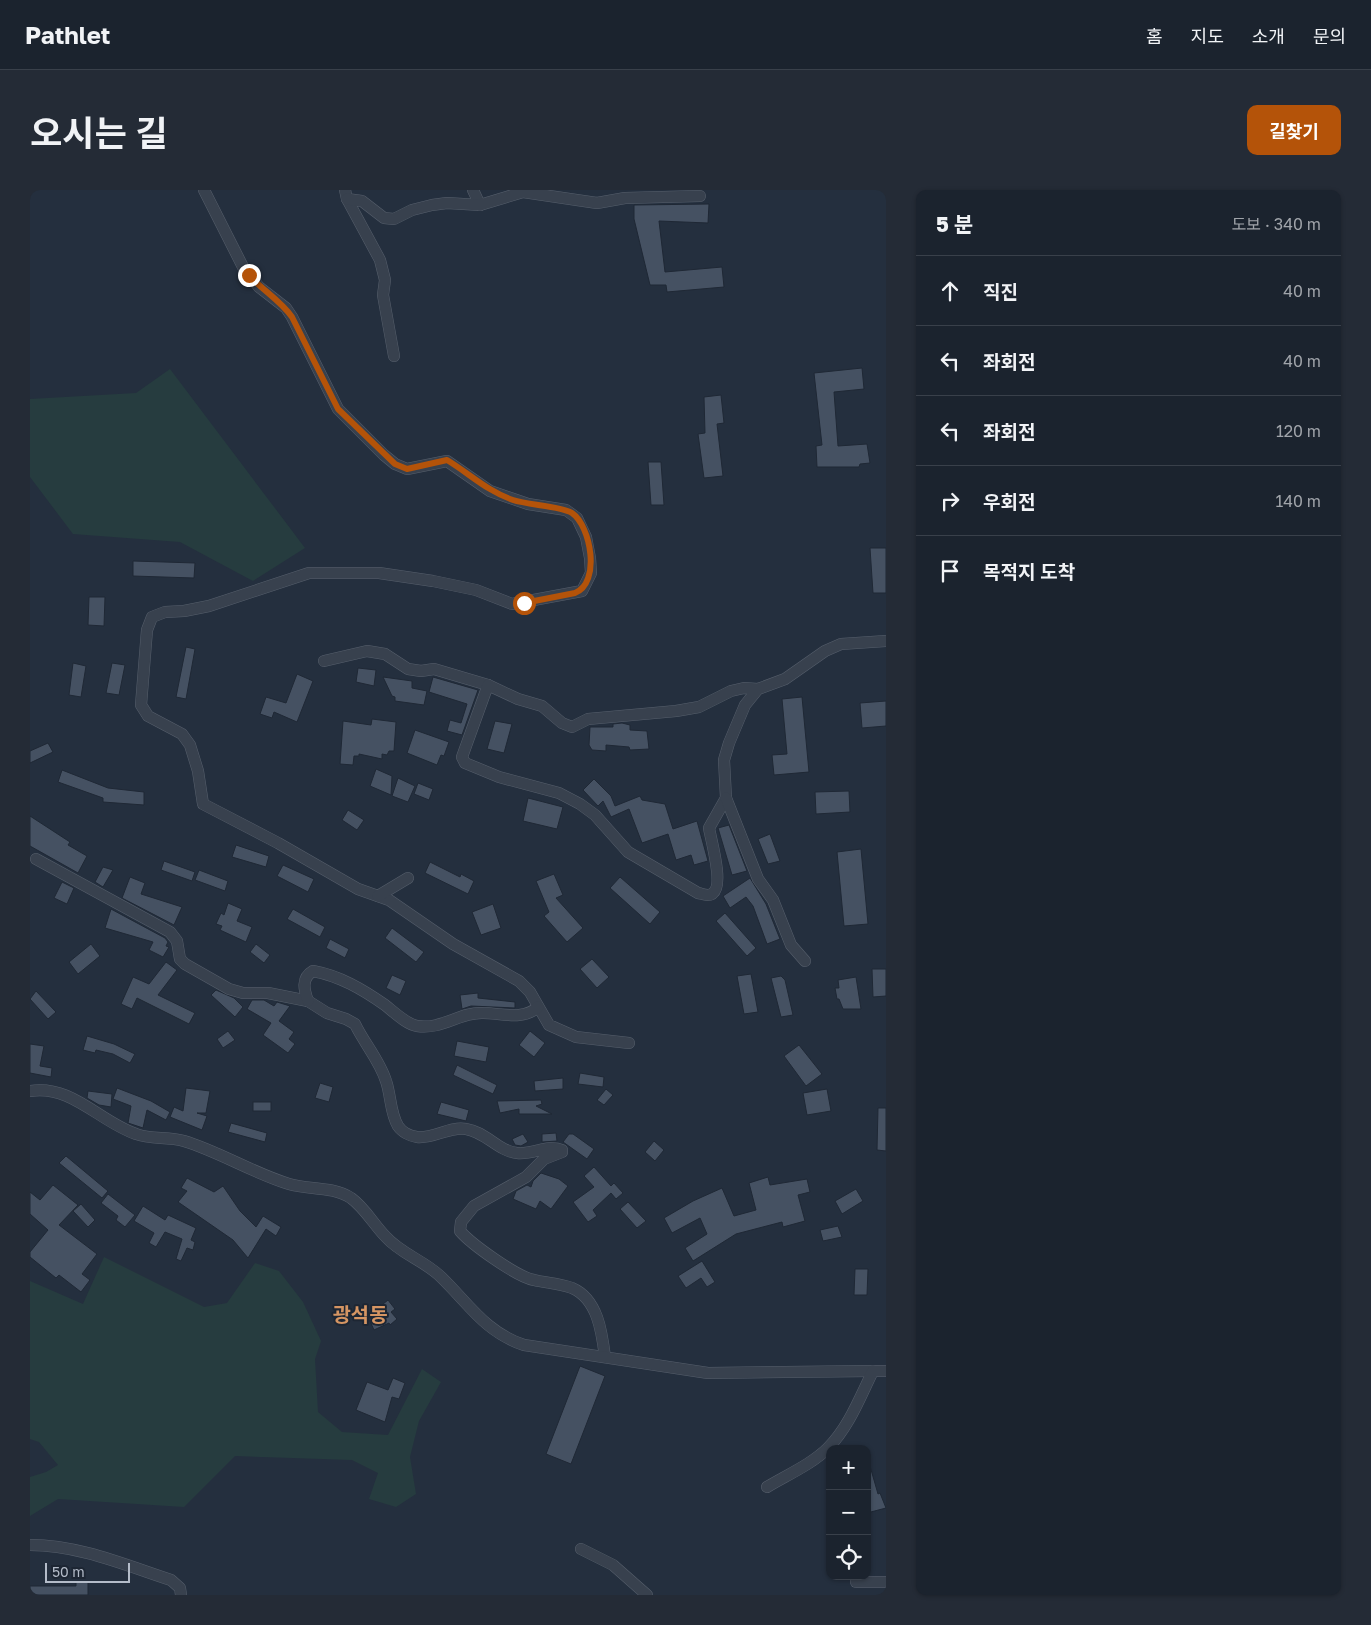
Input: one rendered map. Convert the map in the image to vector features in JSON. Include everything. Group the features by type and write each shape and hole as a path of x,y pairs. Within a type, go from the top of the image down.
{"street":[{"path":"204,190 243,267 259,287 286,308 292,317 338,409 384,455 395,464 407,469 447,460 490,490 528,504 572,512 586,537 591,573 582,590 524,603 503,602 476,590 424,579 379,573 309,572 209,606 165,612 152,617 147,630 142,705 148,716 182,734 190,745 198,771 203,804 278,843 358,890 389,900 453,944 519,981 530,992 549,1025 576,1037 630,1043"},
{"path":"474,190 480,205"},
{"path":"346,195 362,201 384,218 394,219 412,210 432,205 447,203 480,205 523,192 597,203 625,198 700,196"},
{"path":"346,195 380,260 385,280 383,295 394,356"},
{"path":"324,661 367,651 384,654 396,664 408,669 421,672 434,669 488,685 518,699 542,706 562,723 572,727 588,719 684,710 717,700 731,691 744,688 758,689 785,680 825,651 841,644 886,641"},
{"path":"488,685 462,757 465,763 499,778 559,793 580,804 595,815 628,852 698,893 707,895 713,893 717,888 718,878 709,828 726,798"},
{"path":"758,689 745,706 729,743 724,760 726,798 758,879 773,900 791,945 805,961"},
{"path":"36,859 156,922 175,938 180,959 185,964 229,989 243,993 268,993 308,1002 322,1010 346,1018 354,1024 386,1080 398,1126 406,1134 427,1136 449,1130 468,1129 484,1135 509,1151 519,1154 551,1147 562,1150 562,1152 544,1159 526,1177 474,1206 462,1222 460,1231 469,1241 532,1280 559,1284 582,1293 592,1307 602,1332 605,1358"},
{"path":"378,896 408,878"},
{"path":"308,1002 304,981 307,974 313,971 333,975 351,984 414,1026 433,1027 470,1013 517,1016 533,1012 538,1007"},
{"path":"30,1091 40,1089 62,1094 128,1132 141,1136 171,1137 287,1183 325,1188 341,1193 363,1209 387,1239 441,1276 481,1320 506,1339 524,1345 708,1373 886,1371"},
{"path":"767,1487 816,1458 829,1448 844,1428 872,1371"},
{"path":"30,1545 45,1545 88,1552 171,1580 180,1588 181,1595"},
{"path":"581,1548 613,1565 645,1594"},
{"path":"856,1582 886,1582"}],"green space":[{"path":"170,369 305,548 253,581 180,542 73,534 30,477 30,399 136,393"},
{"path":"104,1257 204,1307 227,1303 255,1263 279,1271 303,1302 321,1341 315,1359 318,1412 342,1432 388,1435 422,1369 441,1382 419,1421 410,1457 416,1494 396,1507 369,1499 378,1473 352,1460 235,1456 184,1507 58,1499 30,1516 30,1477 46,1472 58,1465 39,1442 30,1439 30,1281 83,1304"}],"building":[{"path":"709,204 708,223 659,221 665,272 722,267 724,287 667,292 666,285 650,285 634,219 634,205"},
{"path":"862,368 864,389 834,392 838,446 867,444 870,463 860,464 859,467 817,467 816,446 822,445 814,373"},
{"path":"721,395 724,423 717,424 723,476 704,478 698,434 705,433 704,397"},
{"path":"648,462 661,462 664,505 651,505"},
{"path":"870,548 886,548 886,593 873,593"},
{"path":"133,561 195,563 194,578 133,576"},
{"path":"89,597 105,597 104,626 88,625"},
{"path":"186,647 195,649 186,699 176,697"},
{"path":"73,663 86,666 81,697 69,695"},
{"path":"112,663 125,665 119,695 106,693"},
{"path":"358,668 376,670 374,686 356,682"},
{"path":"297,674 313,681 297,722 274,712 272,718 260,714 266,697 286,703"},
{"path":"383,677 412,681 412,688 427,691 424,705 395,701 395,697 392,696"},
{"path":"433,677 478,690 462,735 447,731 450,720 461,723 467,704 429,692"},
{"path":"802,697 809,772 774,775 772,755 787,754 782,699"},
{"path":"886,701 886,726 862,728 860,703"},
{"path":"372,719 396,722 394,751 389,751 387,755 382,754 382,759 359,754 359,756 354,756 353,765 340,764 343,721 371,725"},
{"path":"495,721 512,724 504,753 487,749"},
{"path":"622,723 630,725 630,730 647,731 649,749 630,750 629,747 606,745 606,751 592,750 589,745 590,727 613,727 613,724"},
{"path":"415,730 449,742 444,756 441,755 437,765 407,753"},
{"path":"48,743 53,752 30,763 30,751"},
{"path":"376,769 392,776 391,795 370,786"},
{"path":"62,770 108,788 144,792 144,805 103,802 103,798 58,782"},
{"path":"398,778 415,786 408,802 392,796"},
{"path":"594,779 611,796 615,806 640,796 642,800 665,804 673,829 697,821 708,861 694,865 691,855 676,860 668,834 642,843 629,809 611,817 603,801 598,806 583,790"},
{"path":"418,783 433,789 429,800 414,794"},
{"path":"849,791 850,812 816,814 815,792"},
{"path":"528,798 563,807 557,829 523,821"},
{"path":"348,810 364,820 357,830 342,820"},
{"path":"30,816 70,842 68,845 87,856 78,873 30,846"},
{"path":"729,825 747,871 732,875 718,828"},
{"path":"770,834 780,861 768,864 758,839"},
{"path":"236,845 269,856 266,867 232,857"},
{"path":"861,849 868,924 844,926 837,852"},
{"path":"164,861 195,872 192,881 161,870"},
{"path":"430,862 460,877 461,874 474,881 468,894 425,873"},
{"path":"283,865 314,879 308,892 277,876"},
{"path":"103,867 113,870 103,887 95,882"},
{"path":"199,870 228,881 225,891 195,880"},
{"path":"554,874 563,895 556,898 583,928 567,942 544,916 549,912 536,881"},
{"path":"130,877 145,883 141,894 182,907 174,925 122,898"},
{"path":"620,877 660,912 650,924 610,888"},
{"path":"750,878 766,904 780,939 767,944 753,906 746,897 730,908 723,896"},
{"path":"62,882 74,888 67,904 54,898"},
{"path":"228,903 242,909 237,921 252,927 246,942 220,930 222,926 216,924 221,913 224,915"},
{"path":"493,904 501,928 481,935 472,912"},
{"path":"111,909 165,938 168,942 166,946 169,947 163,957 149,950 153,942 105,928"},
{"path":"293,909 325,927 320,937 287,919"},
{"path":"725,913 756,948 747,956 716,921"},
{"path":"392,928 424,952 416,962 385,938"},
{"path":"330,939 349,949 345,958 326,948"},
{"path":"91,944 100,956 78,974 69,962"},
{"path":"256,944 270,955 264,963 250,952"},
{"path":"592,959 609,977 597,988 580,969"},
{"path":"166,962 177,970 158,995 195,1013 189,1024 137,998 132,1009 121,1004 133,977 149,984"},
{"path":"872,969 886,969 886,996 873,997"},
{"path":"751,974 758,1012 744,1014 737,976"},
{"path":"392,975 406,981 400,995 386,988"},
{"path":"781,976 785,980 793,1015 781,1017 771,978"},
{"path":"856,977 861,1009 843,1009 839,999 837,999 835,988 839,988 838,980"},
{"path":"216,990 234,998 243,1007 235,1017 211,995"},
{"path":"36,991 56,1012 48,1019 30,999"},
{"path":"478,993 478,998 515,1002 515,1008 471,1006 462,1009 460,995"},
{"path":"252,1000 264,1000 274,1006 277,1002 290,1006 279,1021 294,1032 289,1039 295,1044 288,1053 263,1035 271,1023 247,1009"},
{"path":"228,1031 235,1040 223,1048 217,1039"},
{"path":"530,1031 545,1043 534,1057 519,1045"},
{"path":"87,1036 114,1044 135,1054 130,1063 113,1054 96,1050 95,1053 83,1050"},
{"path":"457,1041 489,1047 486,1062 454,1056"},
{"path":"30,1044 44,1046 40,1066 52,1068 51,1077 30,1073"},
{"path":"799,1045 822,1074 806,1086 784,1056"},
{"path":"457,1065 497,1085 493,1094 453,1075"},
{"path":"580,1073 604,1077 603,1087 578,1084"},
{"path":"563,1078 563,1089 535,1091 534,1081"},
{"path":"320,1083 333,1087 329,1102 315,1098"},
{"path":"117,1088 151,1101 170,1112 166,1120 147,1110 143,1128 128,1123 131,1106 113,1099"},
{"path":"186,1088 210,1091 206,1113 197,1113 207,1116 202,1130 170,1117 174,1107 183,1111"},
{"path":"606,1089 613,1095 604,1105 597,1100"},
{"path":"827,1089 831,1111 807,1115 803,1093"},
{"path":"88,1091 112,1094 111,1107 99,1105 87,1098"},
{"path":"541,1100 542,1104 536,1106 552,1114 519,1114 519,1109 500,1113 497,1101"},
{"path":"253,1102 271,1102 271,1111 253,1111"},
{"path":"441,1102 469,1110 466,1121 437,1114"},
{"path":"878,1108 886,1108 886,1151 877,1150"},
{"path":"231,1123 267,1133 265,1142 228,1132"},
{"path":"556,1133 557,1141 542,1142 542,1134"},
{"path":"523,1134 528,1142 521,1146 515,1145 512,1139"},
{"path":"569,1134 573,1134 594,1149 587,1159 563,1142"},
{"path":"654,1141 664,1150 655,1161 645,1152"},
{"path":"66,1156 108,1191 102,1198 59,1163"},
{"path":"594,1167 611,1186 614,1183 623,1193 616,1199 611,1193 593,1210 597,1216 588,1222 573,1202 594,1187 584,1176"},
{"path":"541,1173 559,1179 568,1186 551,1209 540,1201 536,1209 513,1199 516,1191 527,1185 531,1187 533,1181"},
{"path":"768,1177 770,1185 807,1179 810,1192 798,1195 805,1221 783,1227 782,1222 736,1234 693,1261 685,1248 707,1234 700,1218 672,1233 664,1218 693,1201 722,1188 734,1216 756,1210 749,1183"},
{"path":"187,1178 214,1192 223,1186 240,1211 256,1227 263,1216 281,1227 276,1236 266,1229 248,1258 233,1240 178,1202 187,1191 181,1188"},
{"path":"53,1185 78,1205 59,1225 97,1254 82,1274 90,1280 81,1292 59,1275 56,1278 30,1257 30,1252 48,1230 30,1214 30,1192 40,1200"},
{"path":"856,1189 863,1201 842,1214 835,1201"},
{"path":"108,1194 135,1215 125,1227 116,1220 118,1216 101,1203"},
{"path":"628,1202 646,1221 637,1228 620,1209"},
{"path":"81,1204 95,1220 88,1227 73,1211"},
{"path":"143,1206 165,1220 168,1215 196,1228 191,1240 195,1242 193,1250 187,1248 181,1261 176,1259 182,1239 165,1232 156,1247 149,1243 154,1233 134,1221"},
{"path":"838,1226 842,1237 823,1241 820,1230"},
{"path":"702,1261 715,1282 707,1287 701,1278 686,1288 678,1276"},
{"path":"855,1269 868,1269 867,1295 854,1295"},
{"path":"388,1300 395,1309 391,1312 397,1319 390,1325 389,1323 374,1330 369,1319 381,1313 377,1309"},
{"path":"580,1366 605,1376 571,1464 546,1454"},
{"path":"393,1378 405,1383 399,1399 392,1397 385,1422 356,1410 367,1382 388,1390"},
{"path":"871,1470 878,1494 880,1493 886,1508 871,1512"},
{"path":"76,1582 88,1582 88,1595 30,1595 30,1586 76,1586"}],"district":[{"name":"광석동","path":"360,1314"}],"route":[{"path":"249,275 259,287 286,308 292,317 338,409 395,464 407,469 447,460 476,483 511,499 572,512 582,525 586,537 591,573 588,582 582,590 575,593 524,603"}]}
